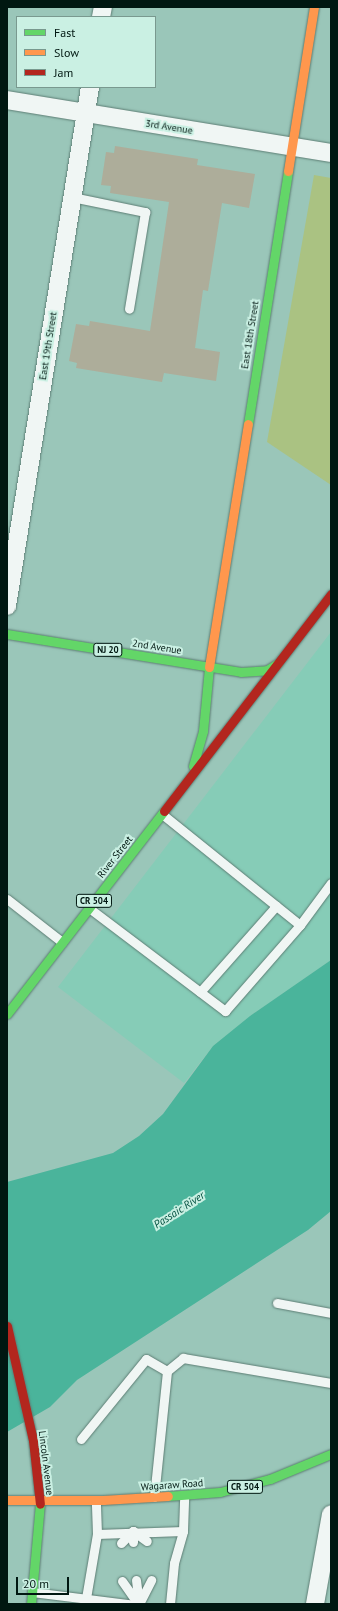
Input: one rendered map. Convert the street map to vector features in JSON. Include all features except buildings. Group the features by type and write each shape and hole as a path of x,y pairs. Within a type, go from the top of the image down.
{"main road":[{"name":"East 18th Street","path":"209,667 314,7"},
{"name":"River Street","path":"7,1014 331,594"},
{"name":"2nd Avenue","path":"7,634 209,667 255,672 278,663"},
{"name":"River Street","path":"181,789 199,749 207,700 209,667"},
{"name":"Lincoln Avenue","path":"7,1326 33,1440 40,1501 31,1604"},
{"name":"Wagaraw Road","path":"7,1500 96,1500 154,1497 184,1495 246,1487 331,1454"}],"street":[{"name":"East 19th Street","path":"7,606 90,88"},
{"name":"3rd Avenue","path":"7,100 331,153"},
{"path":"315,1604 331,1514"}],"lane":[{"path":"72,197 145,212 129,309"},
{"path":"162,814 300,925"},
{"path":"89,908 225,1011 300,925 331,883"},
{"path":"7,899 62,942"},
{"path":"200,992 276,906"},
{"path":"277,1303 331,1313"},
{"path":"154,1497 167,1371 184,1358 331,1383"},
{"path":"80,1439 146,1359 167,1371"},
{"path":"170,1604 174,1563 183,1530 184,1495"},
{"path":"85,1602 97,1534 96,1500"},
{"path":"97,1534 133,1531 183,1530"},
{"path":"133,1531 147,1541"},
{"path":"133,1531 133,1542"},
{"path":"121,1543 133,1531"},
{"path":"136,1580 139,1604"},
{"path":"139,1604 151,1580"},
{"path":"122,1581 139,1604"},
{"path":"32,1592 85,1602 129,1604"}],"shaded area":[{"path":"314,175 331,178 331,485 267,442"},
{"path":"331,632 331,960 250,1016 213,1046 184,1083 58,987"}],"water":[{"name":"Passaic River","path":"331,960 331,1211 308,1230 77,1380 50,1407 7,1432 7,1182 113,1153 139,1136 163,1114 213,1046 250,1016"}],"traffic: fast":[{"path":"248,424 288,171"},
{"path":"7,634 241,672 267,670 278,663"},
{"path":"193,766 203,731 209,667"},
{"path":"7,1014 164,811"},
{"path":"168,1496 220,1492 270,1479 331,1454"},
{"path":"31,1604 40,1504"}],"traffic: slow":[{"path":"288,171 314,7"},
{"path":"209,667 248,424"},
{"path":"7,1500 103,1500 168,1496"}],"traffic: jam":[{"path":"164,811 331,594"},
{"path":"7,1326 33,1440 40,1504"}]}
